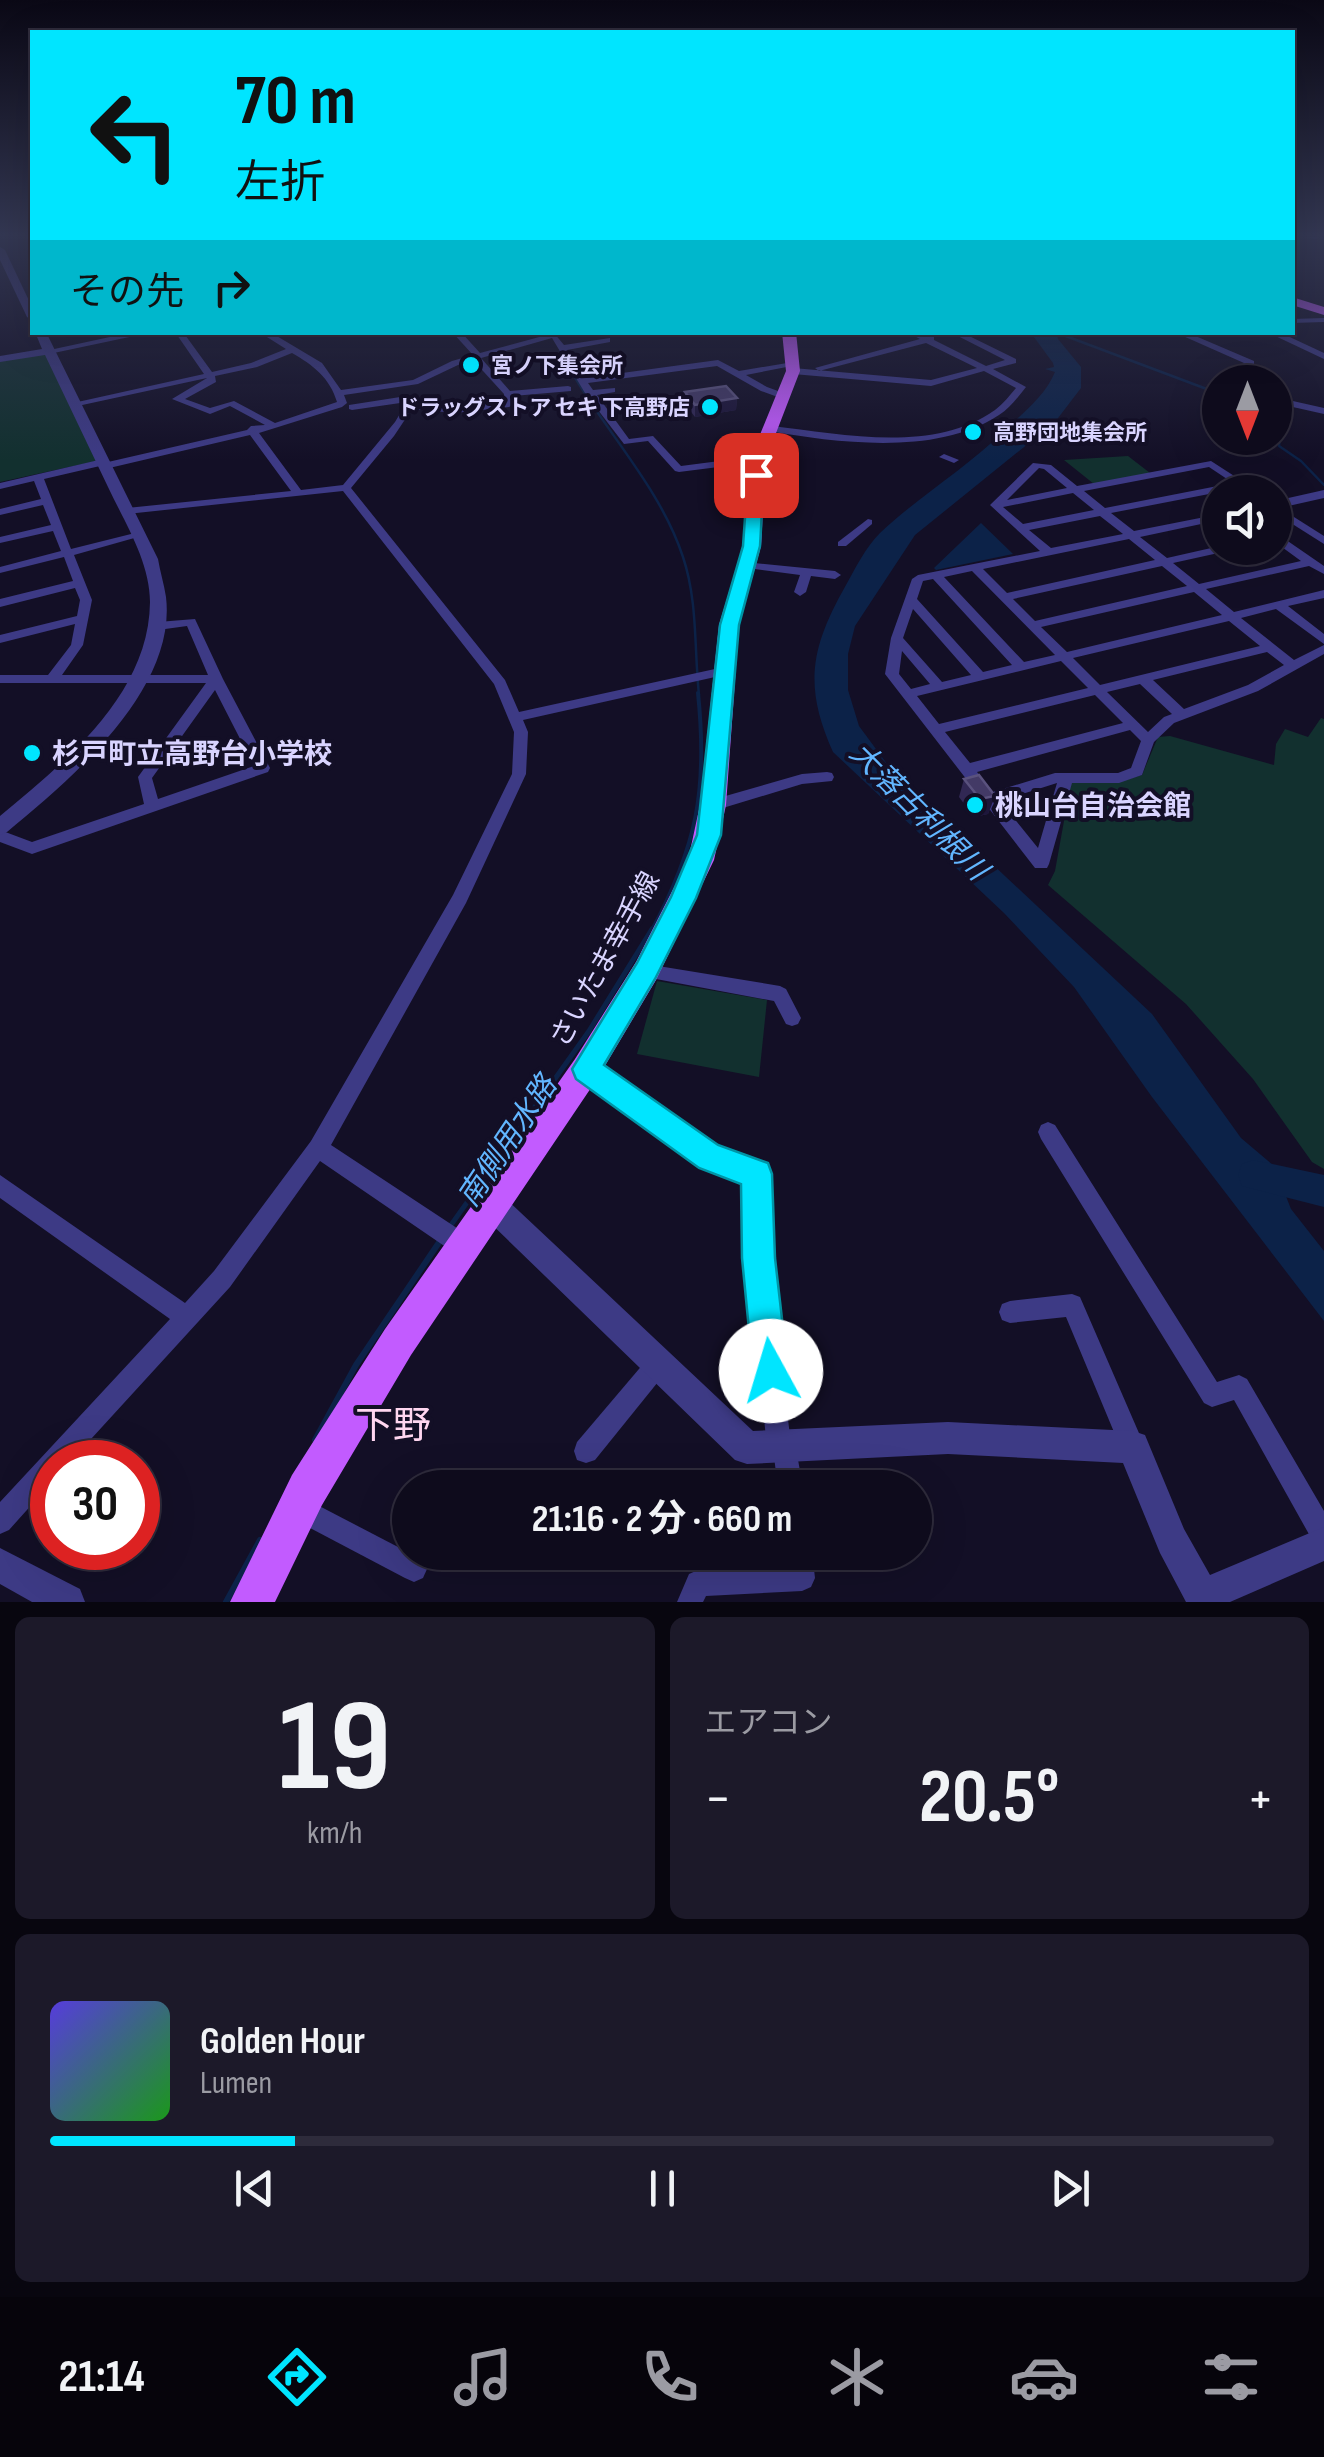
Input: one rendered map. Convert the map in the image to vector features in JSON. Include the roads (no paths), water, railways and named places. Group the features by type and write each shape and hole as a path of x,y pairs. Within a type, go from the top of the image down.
{"main road":[{"name":"さいたま幸手線","path":"252,1602 298,1508 398,1342 586,1069 646,971 701,860 712,805 729,625 752,546 758,459 802,368 788,335"}],"street":[{"path":"1295,322 1324,320"},
{"path":"0,827 88,747 137,680 158,626 156,575 41,335"},
{"path":"0,360 133,335"},
{"path":"180,335 213,380 177,399 210,411 231,403 274,426"},
{"path":"0,486 274,426 342,403 339,392 319,365 268,335"},
{"path":"352,407 411,402 455,410 509,404 508,394 459,335"},
{"path":"339,392 415,382 442,368 550,335"},
{"path":"554,335 626,442 650,438 680,468 758,459"},
{"path":"772,429 926,440 988,422 1022,388 917,335"},
{"path":"737,374 802,368 944,335"},
{"path":"802,368 931,383 1013,360 960,335"},
{"path":"1185,335 1251,363 1247,365"},
{"path":"1278,335 1324,356"},
{"path":"562,348 607,340"},
{"path":"76,406 254,365 295,350"},
{"path":"582,380 718,362 786,397"},
{"path":"630,374 641,388"},
{"path":"346,488 364,460 405,417 415,382"},
{"path":"508,394 568,389"},
{"path":"590,393 612,390"},
{"path":"1292,404 1324,412"},
{"path":"251,429 298,493"},
{"path":"995,505 1212,464 1229,475"},
{"path":"995,505 1037,465 1047,467 1294,666"},
{"path":"38,478 86,600 76,645 52,679"},
{"path":"127,511 346,488"},
{"path":"74,1440 222,1279 318,1148 460,898 519,774 522,749 516,717 500,683 346,488"},
{"path":"1021,528 1202,492"},
{"path":"1292,502 1324,494"},
{"path":"0,512 47,502"},
{"path":"995,505 1048,552"},
{"path":"1292,518 1324,540"},
{"path":"1066,778 1041,864 892,674 897,638 918,579 1202,521"},
{"path":"842,544 868,522"},
{"path":"0,540 57,527"},
{"path":"0,570 139,535"},
{"path":"1292,549 1324,572"},
{"path":"1003,597 1202,553"},
{"path":"1032,625 1310,562"},
{"path":"744,564 835,576"},
{"path":"974,568 1148,740"},
{"path":"800,592 807,572"},
{"path":"936,576 1022,667"},
{"path":"0,603 79,583"},
{"path":"910,598 980,677"},
{"path":"908,694 1320,598"},
{"path":"1278,605 1324,640"},
{"path":"0,639 82,618"},
{"path":"0,836 32,848 264,768 191,622 158,626"},
{"path":"897,638 939,687"},
{"path":"936,730 1270,646"},
{"path":"990,798 1066,778 1119,778 1138,771 1148,740 1170,720 1253,688 1324,649"},
{"path":"516,717 724,672"},
{"path":"0,679 216,678"},
{"path":"152,807 145,776 216,678"},
{"path":"1143,678 1182,715"},
{"path":"967,769 1133,725"},
{"path":"712,805 802,779 828,777"},
{"path":"646,971 780,994 792,1018"},
{"path":"586,1069 710,1157 757,1174 758,1258 787,1470"},
{"path":"1048,1132 1212,1395 1239,1386 1324,1536"},
{"path":"318,1148 464,1246"},
{"path":"0,1184 187,1318"},
{"path":"492,1206 747,1448 948,1438 1134,1448"},
{"path":"1010,1312 1072,1306 1172,1541 1202,1596 1324,1544"},
{"path":"586,1451 658,1364"},
{"path":"0,1521 30,1488"},
{"path":"298,1508 392,1557"},
{"path":"0,1565 67,1602"},
{"path":"690,1602 698,1583 802,1578 801,1570"}],"water":[{"name":"大落古利根川","path":"1032,335 1057,335 1081,367 1081,388 1055,422 915,535 855,626 848,654 848,690 859,726 890,768 1152,1014 1241,1138 1274,1166 1291,1209 1324,1251 1324,1321 1152,1097 1074,987 1004,913 833,752 817,706 815,667 825,628 870,544 1033,403 1055,372 1045,369 1054,367"},
{"path":"981,523 1013,554 934,568"}],"waterway":[{"path":"1063,335 1202,387"},
{"name":"南側用水路","path":"561,352 643,477 672,529 691,591 699,695"},
{"path":"1292,455 1324,485"},
{"name":"南側用水路","path":"651,932 679,872 696,817 701,759 698,693"},
{"name":"南側用水路","path":"451,1225 589,1031 652,929"},
{"path":"1253,1175 1324,1191"},
{"name":"南側用水路","path":"315,1440 356,1365 440,1241"},
{"name":"南側用水路","path":"226,1602 260,1540"}],"place":[{"name":"宮ノ下集会所","path":"471,365"},
{"name":"ドラッグストア セキ 下高野店","path":"710,407"},
{"name":"高野団地集会所","path":"973,432"},
{"name":"杉戸町立高野台小学校","path":"32,753"},
{"name":"桃山台自治会館","path":"975,805"}],"district":[{"name":"下野","path":"393,1425"}]}
